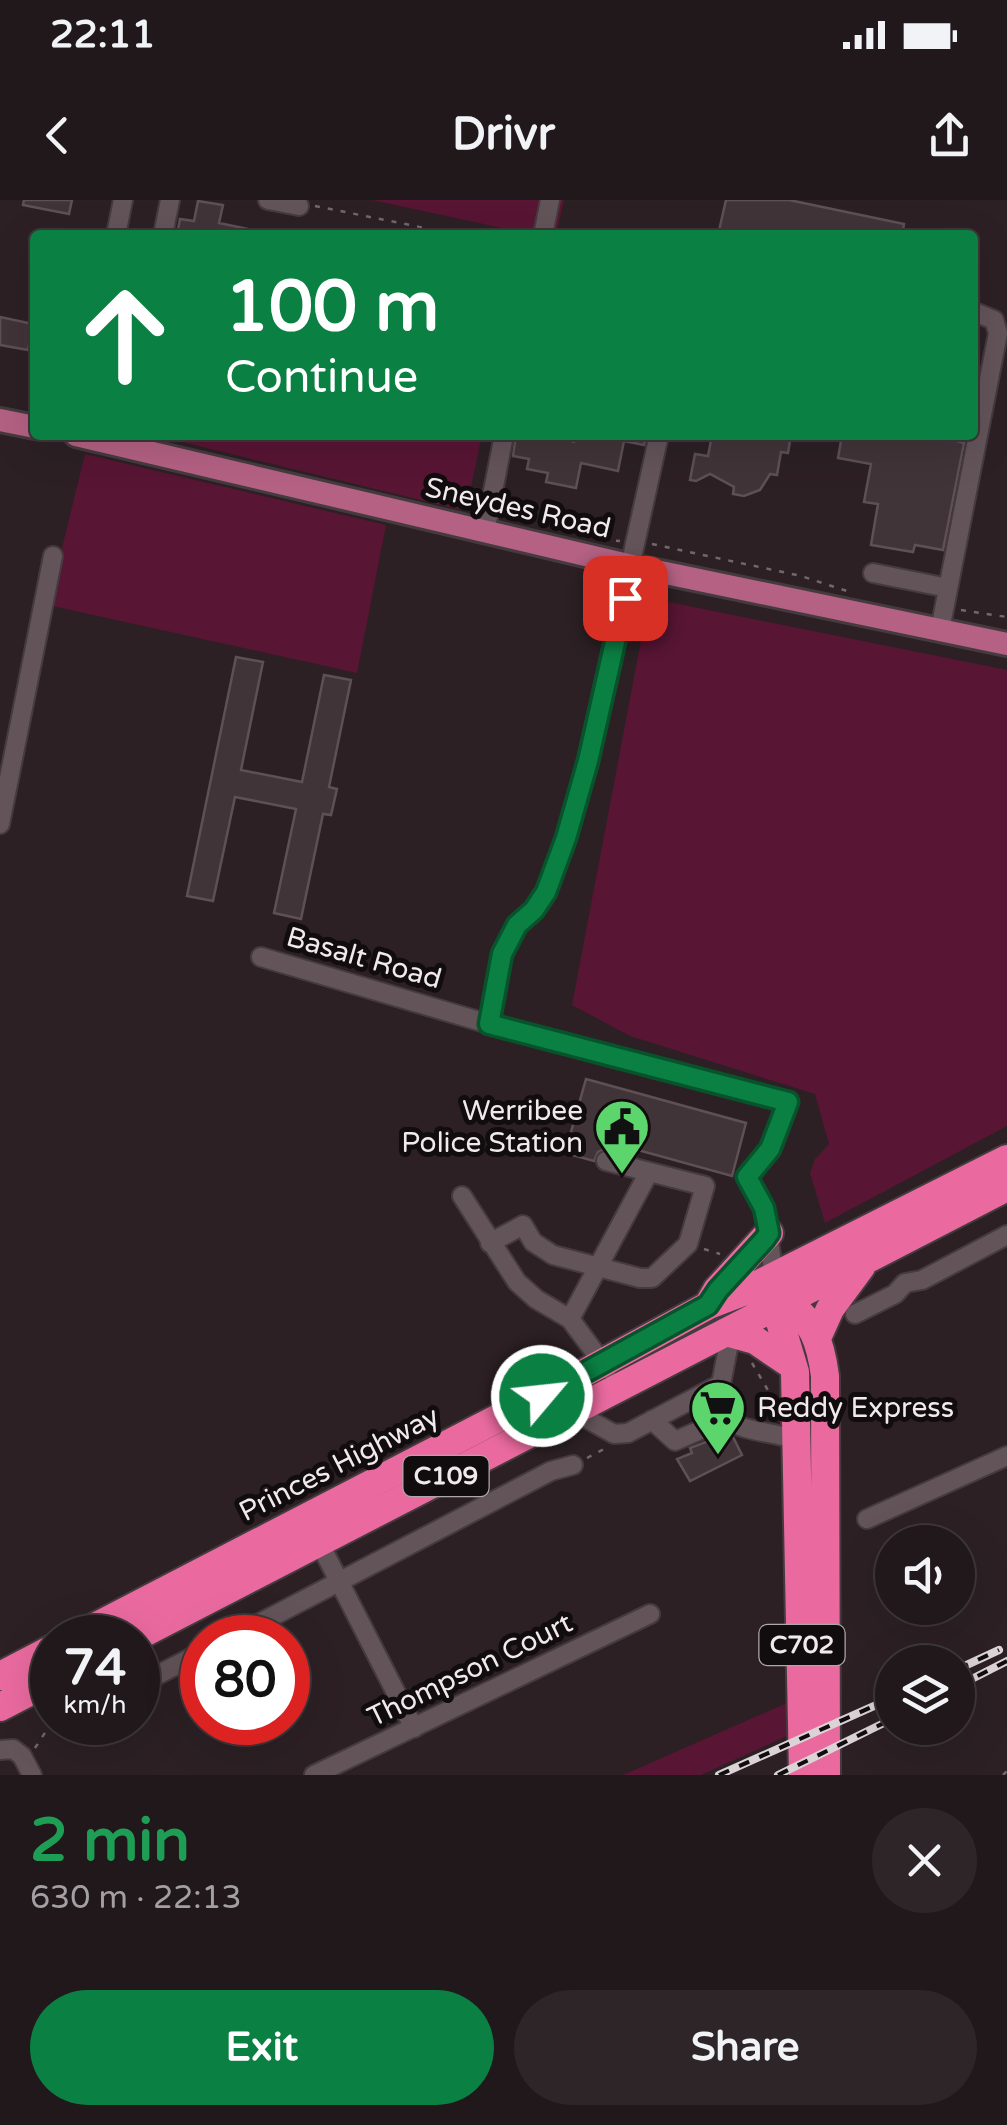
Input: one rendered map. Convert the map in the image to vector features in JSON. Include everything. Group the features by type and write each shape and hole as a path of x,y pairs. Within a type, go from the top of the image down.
{"highway":[{"name":"Princes Highway","path":"566,1399 609,1393 726,1332 817,1254 1007,1159"},
{"name":"Princes Highway","path":"125,1615 313,1530 566,1399 604,1363 708,1305 778,1289 868,1258 1007,1187"},
{"path":"708,1305 768,1226 817,1254"},
{"path":"817,1338 830,1309 868,1258"},
{"path":"778,1289 800,1310 817,1338"},
{"name":"C702","path":"778,1289 780,1322 792,1365 786,1436 803,1775"},
{"path":"726,1332 754,1340 792,1365"},
{"name":"C702","path":"817,1338 826,1376 826,1775"},
{"name":"Princes Highway","path":"160,1622 313,1530"},
{"path":"0,1676 30,1660"},
{"path":"0,1708 30,1692"}],"main road":[{"path":"0,420 30,426"},
{"name":"Sneydes Road","path":"97,440 632,566 942,619 1007,644"}],"street":[{"path":"117,230 123,200"},
{"path":"165,230 170,200"},
{"path":"268,200 299,206"},
{"path":"545,230 550,200"},
{"path":"978,313 994,320 998,334 978,436"},
{"path":"485,532 503,440"},
{"path":"489,1024 502,954 517,925 546,892 566,838 588,761 658,440"},
{"path":"942,619 977,440"},
{"path":"0,824 53,556"},
{"path":"873,573 948,588"},
{"name":"Basalt Road","path":"261,957 489,1024 788,1102 770,1149 747,1177 768,1226 778,1289"},
{"path":"490,1243 523,1225 540,1249 652,1278 688,1244 705,1186 606,1162"},
{"path":"570,1319 649,1172"},
{"path":"462,1196 518,1282 570,1319 604,1363 610,1377 609,1393"},
{"path":"854,1314 895,1294 905,1283 922,1280 1007,1235"},
{"path":"570,1319 581,1340 566,1399 614,1434 628,1433 721,1384"},
{"path":"726,1332 728,1348 721,1384 726,1419 738,1428 786,1436"},
{"path":"652,1420 675,1441 726,1419"},
{"path":"867,1519 1007,1456"},
{"path":"275,1615 550,1472 572,1465"},
{"path":"313,1530 414,1728"},
{"name":"Thompson Court","path":"314,1775 650,1614"}],"path":[{"path":"299,206 324,206 437,230"},
{"path":"942,619 1007,618"},
{"path":"688,1244 721,1254"},
{"path":"744,1356 754,1365 769,1392 786,1436"},
{"path":"572,1465 628,1433"},
{"path":"17,1758 34,1751 38,1745"}],"shaded area":[{"path":"372,200 564,200 557,230 512,230"},
{"path":"174,440 481,440 466,511"},
{"path":"85,454 386,525 357,673 48,605"},
{"path":"649,598 1007,670 1007,1126 825,1223 810,1173 815,1159 829,1144 815,1094 630,1036 572,1005"},
{"path":"787,1703 787,1736 701,1775 623,1775"}],"building":[{"path":"24,200 72,200 69,214 23,205"},
{"path":"726,200 789,200 904,224 903,230 719,230"},
{"path":"198,201 223,205 219,223 253,230 178,230 180,219 194,221"},
{"path":"0,317 30,323 28,350 0,345"},
{"path":"515,440 645,440 644,445 624,441 618,471 581,463 576,488 546,482 548,473 527,469 529,459 513,456"},
{"path":"711,440 790,440 788,453 781,452 777,475 770,474 760,490 744,496 733,494 734,487 710,474 690,480 695,454 708,456"},
{"path":"841,440 964,443 943,550 915,545 913,552 871,545 878,504 864,502 871,464 838,458"},
{"path":"236,657 263,662 241,770 302,782 324,675 351,680 329,787 337,789 331,815 323,814 301,919 274,913 296,809 235,797 213,901 187,896"},
{"path":"586,1079 746,1123 732,1176 638,1150 636,1156 607,1148 598,1152 594,1161 565,1153"},
{"path":"727,1434 733,1437 742,1455 690,1481 677,1459 692,1453 690,1448"}],"railway":[{"path":"975,1661 999,1650"},
{"path":"975,1677 1007,1661"},
{"path":"719,1775 875,1706"},
{"path":"778,1775 875,1727"}],"place":[{"name":"Werribee Police Station","path":"622,1176"},
{"name":"Reddy Express","path":"718,1457"}],"route":[{"path":"542,1396 708,1305 764,1240 769,1233 764,1208 747,1177 770,1149 788,1102 489,1024 502,954 517,925 546,892 566,838 625,598"}]}
